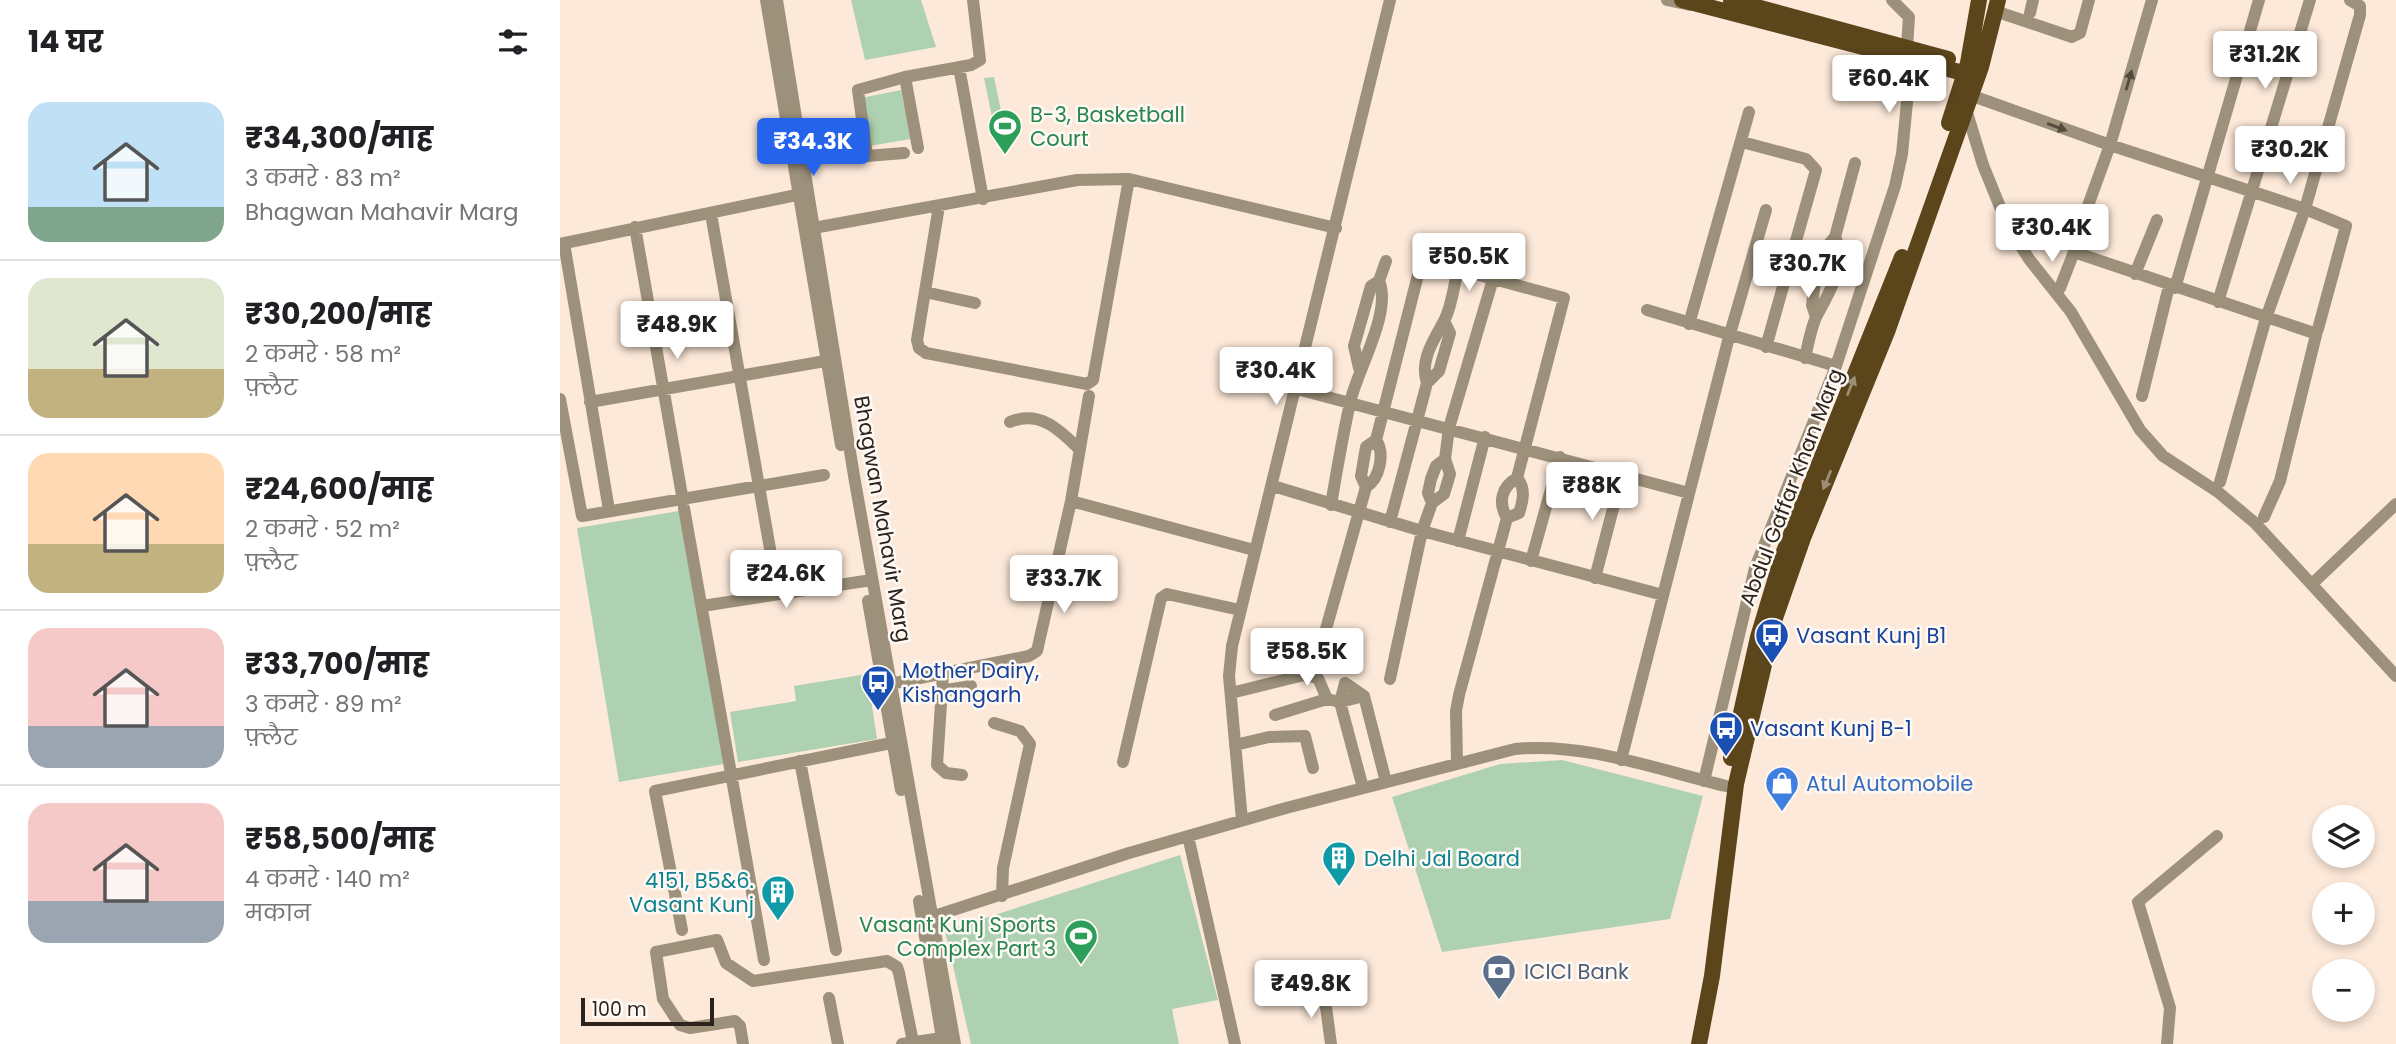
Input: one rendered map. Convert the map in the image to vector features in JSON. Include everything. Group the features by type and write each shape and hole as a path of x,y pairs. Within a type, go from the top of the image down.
{"main road":[{"path":"1682,0 1944,63 1975,67"},
{"path":"1731,0 1909,54"},
{"name":"Abdul Gaffar Khan Marg","path":"1975,67 1974,34 1979,0"},
{"name":"Abdul Gaffar Khan Marg","path":"1692,1041 1713,963 1736,784 1775,618 1803,538 1887,332 1996,5"},
{"path":"1944,63 1963,53 1974,34"},
{"path":"1944,63 1964,101"},
{"name":"Abdul Gaffar Khan Marg","path":"1692,1041 1726,786 1751,668 1773,583 1964,101"}],"street":[{"name":"Bhagwan Mahavir Marg","path":"766,0 778,38"},
{"name":"Bhagwan Mahavir Marg","path":"777,0 778,38 865,581 887,684"},
{"path":"904,153 867,156 857,92 859,87 975,63 981,55 972,0"},
{"path":"1242,820 1230,659 1254,550 1297,389 1390,0"},
{"path":"1667,0 1781,31"},
{"path":"1704,781 1755,568 1836,366 1895,186 1902,154 1909,17 1892,0"},
{"path":"1996,5 2072,37 2080,33 2088,0"},
{"path":"2060,288 2110,145 2151,0"},
{"path":"2142,396 2172,287 2259,0"},
{"path":"2218,302 2310,0"},
{"path":"2220,482 2266,318 2305,209 2360,15 2360,6 2354,1"},
{"path":"959,67 984,199"},
{"path":"905,77 918,148"},
{"path":"2264,517 2280,481 2346,226 2305,209 2004,107 1964,101 1987,174 2007,224 2029,260 2071,312 2140,430 2163,456 2246,515 2313,583 2396,676"},
{"path":"1689,324 1749,112"},
{"path":"1742,142 1806,159 1816,170 1766,347"},
{"path":"1816,317 1812,305 1817,268 1827,244 1835,237 1855,163"},
{"path":"810,228 984,199 1077,180 1129,179 1336,228"},
{"path":"939,206 917,340 922,351 1089,384 1093,380 1129,179"},
{"path":"609,510 562,243 804,194"},
{"path":"1621,760 1729,337 1766,210"},
{"path":"711,214 778,594"},
{"path":"2136,274 2157,220"},
{"path":"635,227 666,390 764,960"},
{"path":"1805,358 1816,317 1828,299 1839,261 1839,246 1835,237"},
{"path":"2074,252 2312,333 2317,331"},
{"path":"1331,505 1359,368 1370,354 1374,338 1384,292 1379,281 1386,261"},
{"path":"1317,660 1360,514 1366,487 1361,476 1364,456 1368,444 1376,440 1420,267 1428,261 1564,298 1523,447 1517,478 1523,488 1521,507 1519,513 1507,519"},
{"path":"1390,522 1427,383 1424,371 1431,344 1444,321 1458,269"},
{"path":"1390,679 1422,531 1432,503 1428,493 1431,479 1436,466 1445,459 1450,428 1493,279"},
{"path":"925,292 975,303"},
{"path":"1647,310 1729,337 1836,366"},
{"name":"Bhagwan Mahavir Marg","path":"831,361 926,920 943,1041"},
{"path":"590,402 831,361"},
{"path":"1297,389 1689,493"},
{"path":"887,684 1029,656 1037,651 1071,502 1088,396"},
{"path":"560,399 582,516 609,510 684,504 759,486 824,475"},
{"path":"1010,422 1024,416 1039,419 1058,428 1079,449"},
{"path":"1458,541 1485,437"},
{"path":"1531,561 1560,457"},
{"path":"1595,578 1622,474"},
{"path":"1457,764 1456,712 1459,695 1507,519 1501,505 1507,484 1517,478"},
{"path":"1273,486 1360,514 1663,595"},
{"path":"1071,502 1254,550"},
{"path":"2313,583 2396,503"},
{"path":"702,606 865,581"},
{"path":"1123,762 1161,598 1167,594 1240,610"},
{"path":"943,673 937,765 946,773 962,775"},
{"path":"1231,693 1304,675 1318,678 1327,699"},
{"path":"1363,788 1340,702 1345,683 1364,696 1386,782"},
{"path":"941,691 971,685"},
{"path":"1275,715 1327,699 1340,702"},
{"path":"994,723 1020,731 1030,744 1003,868 1002,896"},
{"path":"1235,745 1269,737 1305,736 1313,768"},
{"path":"682,930 654,794 660,788 896,742"},
{"path":"926,920 1242,820 1457,764 1531,748 1549,747 1621,760 1726,786"},
{"path":"800,761 836,950"},
{"path":"1188,836 1235,1044"},
{"path":"2167,1044 2170,1008 2138,902 2217,836"},
{"name":"Bhagwan Mahavir Marg","path":"926,920 955,1044"},
{"path":"743,1044 740,1026 735,1021 690,1028 680,1025 663,999 656,952 717,940 726,963 753,981 887,961 897,967 899,973 908,1043 943,1041"},
{"path":"1324,992 1331,1044"},
{"path":"829,998 838,1044"}],"green space":[{"path":"851,0 921,0 936,47 865,60"},
{"path":"994,77 1006,136 996,136 984,78"},
{"path":"901,90 911,139 869,146 861,98"},
{"path":"679,511 724,764 619,782 577,528"},
{"path":"867,674 877,739 738,762 730,712 796,701 794,686"},
{"path":"1562,760 1703,796 1670,919 1442,952 1392,797 1500,764"},
{"name":"Vasant Kunj Sports Complex Part 3","path":"1180,855 1218,1000 1172,1009 1179,1044 971,1044 945,931"}],"place":[{"name":"B-3, Basketball Court","path":"1005,156"},
{"name":"Vasant Kunj B1","path":"1772,665"},
{"name":"Mother Dairy, Kishangarh","path":"878,712"},
{"name":"Vasant Kunj B-1","path":"1726,758"},
{"name":"Atul Automobile","path":"1782,813"},
{"name":"Delhi Jal Board","path":"1339,888"},
{"name":"4151, B5&6. Vasant Kunj","path":"778,922"},
{"name":"Vasant Kunj Sports Complex Part 3","path":"1081,966"},
{"name":"ICICI Bank","path":"1499,1001"}]}
